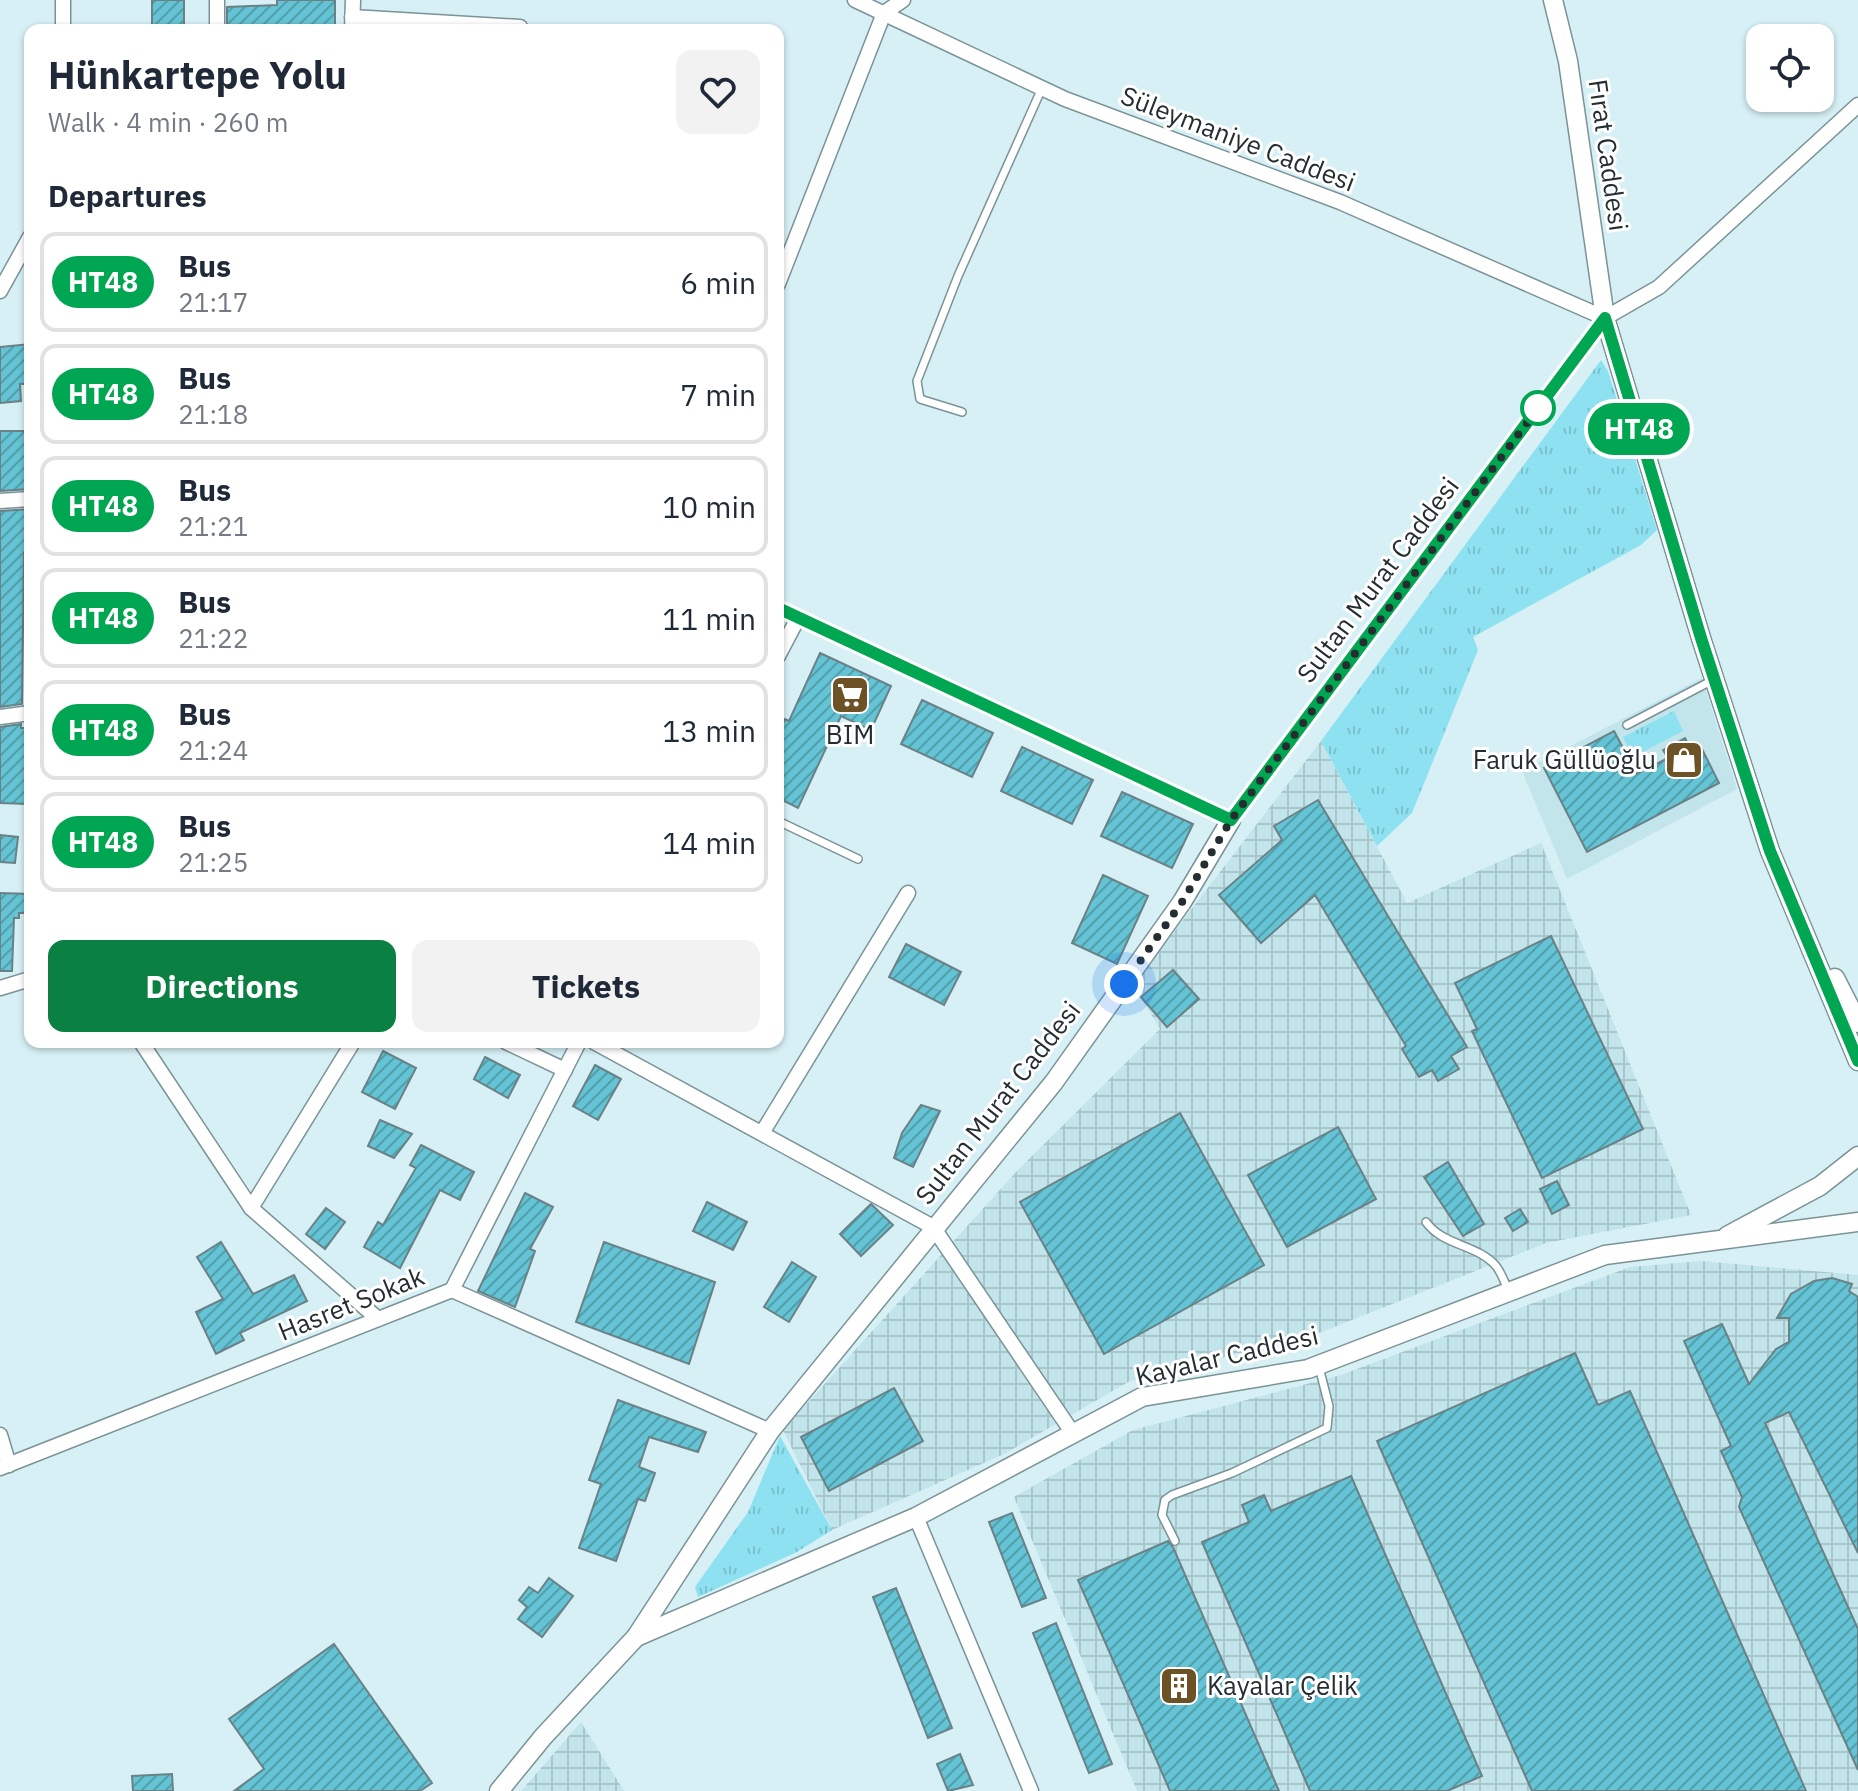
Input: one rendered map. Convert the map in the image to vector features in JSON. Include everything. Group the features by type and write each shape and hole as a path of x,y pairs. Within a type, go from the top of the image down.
{"street":[{"path":"63,0 63,24"},
{"path":"217,0 217,24"},
{"path":"352,24 353,0"},
{"name":"Süleymaniye Caddesi","path":"855,0 1042,88 1340,202 1605,318"},
{"path":"784,269 884,13 903,0"},
{"name":"Fırat Caddesi","path":"1553,0 1568,61 1605,318 1770,851"},
{"path":"1605,318 1659,287 1858,105"},
{"path":"0,291 24,257"},
{"name":"Sultan Murat Caddesi","path":"499,1791 543,1737 636,1637 770,1431 1054,1082 1182,902 1231,820 1605,318"},
{"path":"0,501 24,499"},
{"path":"784,611 1231,820"},
{"path":"784,645 798,618"},
{"path":"0,717 24,714"},
{"path":"1770,851 1858,1023"},
{"path":"1770,851 1858,1061"},
{"path":"762,1133 908,893"},
{"path":"0,988 24,981"},
{"path":"145,1048 251,1208 378,1319"},
{"path":"251,1208 349,1048"},
{"path":"519,1048 565,1070"},
{"name":"Hasret Sokak","path":"5,1467 452,1290 576,1048"},
{"path":"605,1048 933,1227 1074,1435"},
{"path":"1718,1241 1820,1186 1858,1156"},
{"name":"Kayalar Caddesi","path":"636,1637 916,1517 1142,1397 1319,1365 1605,1255 1858,1222"},
{"path":"452,1290 770,1431"},
{"path":"0,1435 5,1467"},
{"path":"916,1517 1031,1791"}],"lane":[{"path":"962,412 925,403 917,395 917,381 958,276 1042,88"},
{"path":"1627,725 1715,680"},
{"path":"784,824 858,859"},
{"path":"1426,1222 1437,1234 1466,1245 1496,1266 1509,1291"},
{"path":"1175,1541 1162,1515 1165,1500 1232,1473 1327,1428 1329,1406 1319,1365"}],"shaded area":[{"path":"1702,678 1737,789 1567,879 1522,771"},
{"path":"1321,741 1407,903 1541,843 1691,1215 1546,1243 1319,1333 1130,1381 1004,1454 832,1530 783,1430 1016,1172 1160,1029 1133,985"},
{"path":"1701,1261 1858,1275 1858,1791 1137,1791 1014,1497 1133,1430 1341,1375 1630,1267"},
{"path":"581,1722 624,1791 521,1791"}],"green space":[{"path":"1601,360 1608,371 1657,530 1641,545 1473,637 1478,650 1412,813 1377,846 1321,741"},
{"path":"1674,711 1683,731 1633,757 1623,737"},
{"path":"780,1436 832,1530 797,1552 698,1597 695,1587 748,1512"}],"building":[{"path":"152,0 184,0 184,24 152,24"},
{"path":"277,0 335,0 335,24 227,24 227,7 277,5"},
{"path":"24,345 21,401 0,403 0,347"},
{"path":"0,431 24,431 24,489 0,491"},
{"path":"24,509 22,704 0,707 0,511"},
{"path":"820,653 891,686 871,730 841,716 798,808 784,801 784,721 789,721"},
{"path":"922,700 993,733 972,777 901,744"},
{"path":"21,724 24,728 24,804 0,803 0,727"},
{"path":"1614,731 1637,774 1668,758 1663,750 1685,738 1692,751 1701,747 1719,783 1587,852 1544,768"},
{"path":"1022,747 1093,780 1072,824 1001,791"},
{"path":"1122,792 1193,824 1172,868 1101,836"},
{"path":"1318,800 1467,1047 1451,1056 1459,1069 1438,1081 1432,1070 1419,1077 1402,1049 1406,1046 1315,895 1261,943 1219,895 1282,840 1274,826"},
{"path":"0,835 18,837 15,863 0,862"},
{"path":"1103,875 1148,896 1117,964 1072,943"},
{"path":"0,893 24,894 24,913 14,918 12,971 0,971"},
{"path":"1551,936 1643,1129 1542,1178 1472,1031 1477,1029 1455,983"},
{"path":"906,944 961,972 944,1005 889,977"},
{"path":"1173,970 1199,999 1167,1027 1141,997"},
{"path":"383,1051 416,1068 395,1109 362,1092"},
{"path":"485,1057 520,1075 508,1098 474,1079"},
{"path":"595,1065 621,1079 598,1120 573,1106"},
{"path":"921,1105 940,1111 913,1167 894,1158 902,1133"},
{"path":"1180,1113 1264,1265 1104,1354 1020,1202"},
{"path":"380,1120 412,1134 394,1158 368,1146"},
{"path":"1338,1127 1376,1199 1287,1247 1248,1175"},
{"path":"421,1145 474,1172 460,1200 440,1190 400,1268 364,1247 378,1222 383,1225 416,1168 410,1165"},
{"path":"1448,1162 1484,1224 1463,1236 1424,1177"},
{"path":"1557,1181 1569,1205 1552,1214 1540,1189"},
{"path":"525,1193 553,1207 530,1249 535,1251 515,1307 478,1291"},
{"path":"707,1202 747,1222 733,1250 693,1231"},
{"path":"871,1204 893,1225 861,1256 840,1234"},
{"path":"326,1208 345,1222 325,1249 306,1234"},
{"path":"1520,1209 1528,1222 1513,1231 1505,1218"},
{"path":"221,1242 253,1294 294,1275 307,1301 240,1333 244,1340 216,1354 196,1312 223,1299 197,1257"},
{"path":"604,1242 715,1282 689,1364 576,1322"},
{"path":"792,1262 816,1277 789,1322 764,1307"},
{"path":"1832,1278 1852,1284 1849,1291 1858,1297 1858,1553 1789,1412 1765,1423 1858,1629 1858,1770 1739,1507 1742,1497 1721,1451 1731,1446 1684,1341 1722,1324 1749,1384 1776,1349 1789,1342 1789,1318 1777,1318 1791,1294 1814,1281"},
{"path":"1575,1353 1598,1405 1630,1391 1806,1791 1532,1791 1377,1441"},
{"path":"894,1388 923,1441 829,1491 801,1437"},
{"path":"618,1400 706,1432 698,1452 649,1437 639,1467 655,1473 645,1501 638,1499 616,1561 579,1548 601,1484 589,1480"},
{"path":"1351,1476 1482,1776 1447,1791 1310,1791 1202,1542 1249,1522 1242,1505 1264,1495 1271,1511"},
{"path":"1012,1513 1046,1598 1022,1607 989,1522"},
{"name":"Kayalar Çelik","path":"1168,1541 1279,1791 1170,1791 1078,1580"},
{"path":"549,1578 573,1596 542,1637 518,1619 527,1607 519,1600 529,1587 538,1593"},
{"path":"896,1588 952,1728 928,1738 873,1597"},
{"path":"1056,1623 1112,1764 1089,1773 1033,1633"},
{"path":"334,1644 432,1783 420,1791 234,1791 264,1769 229,1719"},
{"path":"960,1754 973,1785 948,1791 937,1764"},
{"path":"172,1774 173,1791 133,1791 132,1776"}],"bus line":[{"name":"HT48","path":"784,611 1231,820 1605,318 1701,638 1770,851 1858,1061"}],"place":[{"name":"BIM","path":"850,695"},
{"name":"Faruk Güllüoğlu","path":"1684,760"},
{"name":"Kayalar Çelik","path":"1179,1686"}],"route":[{"path":"1124,984 1182,902 1231,820 1538,408"}]}
